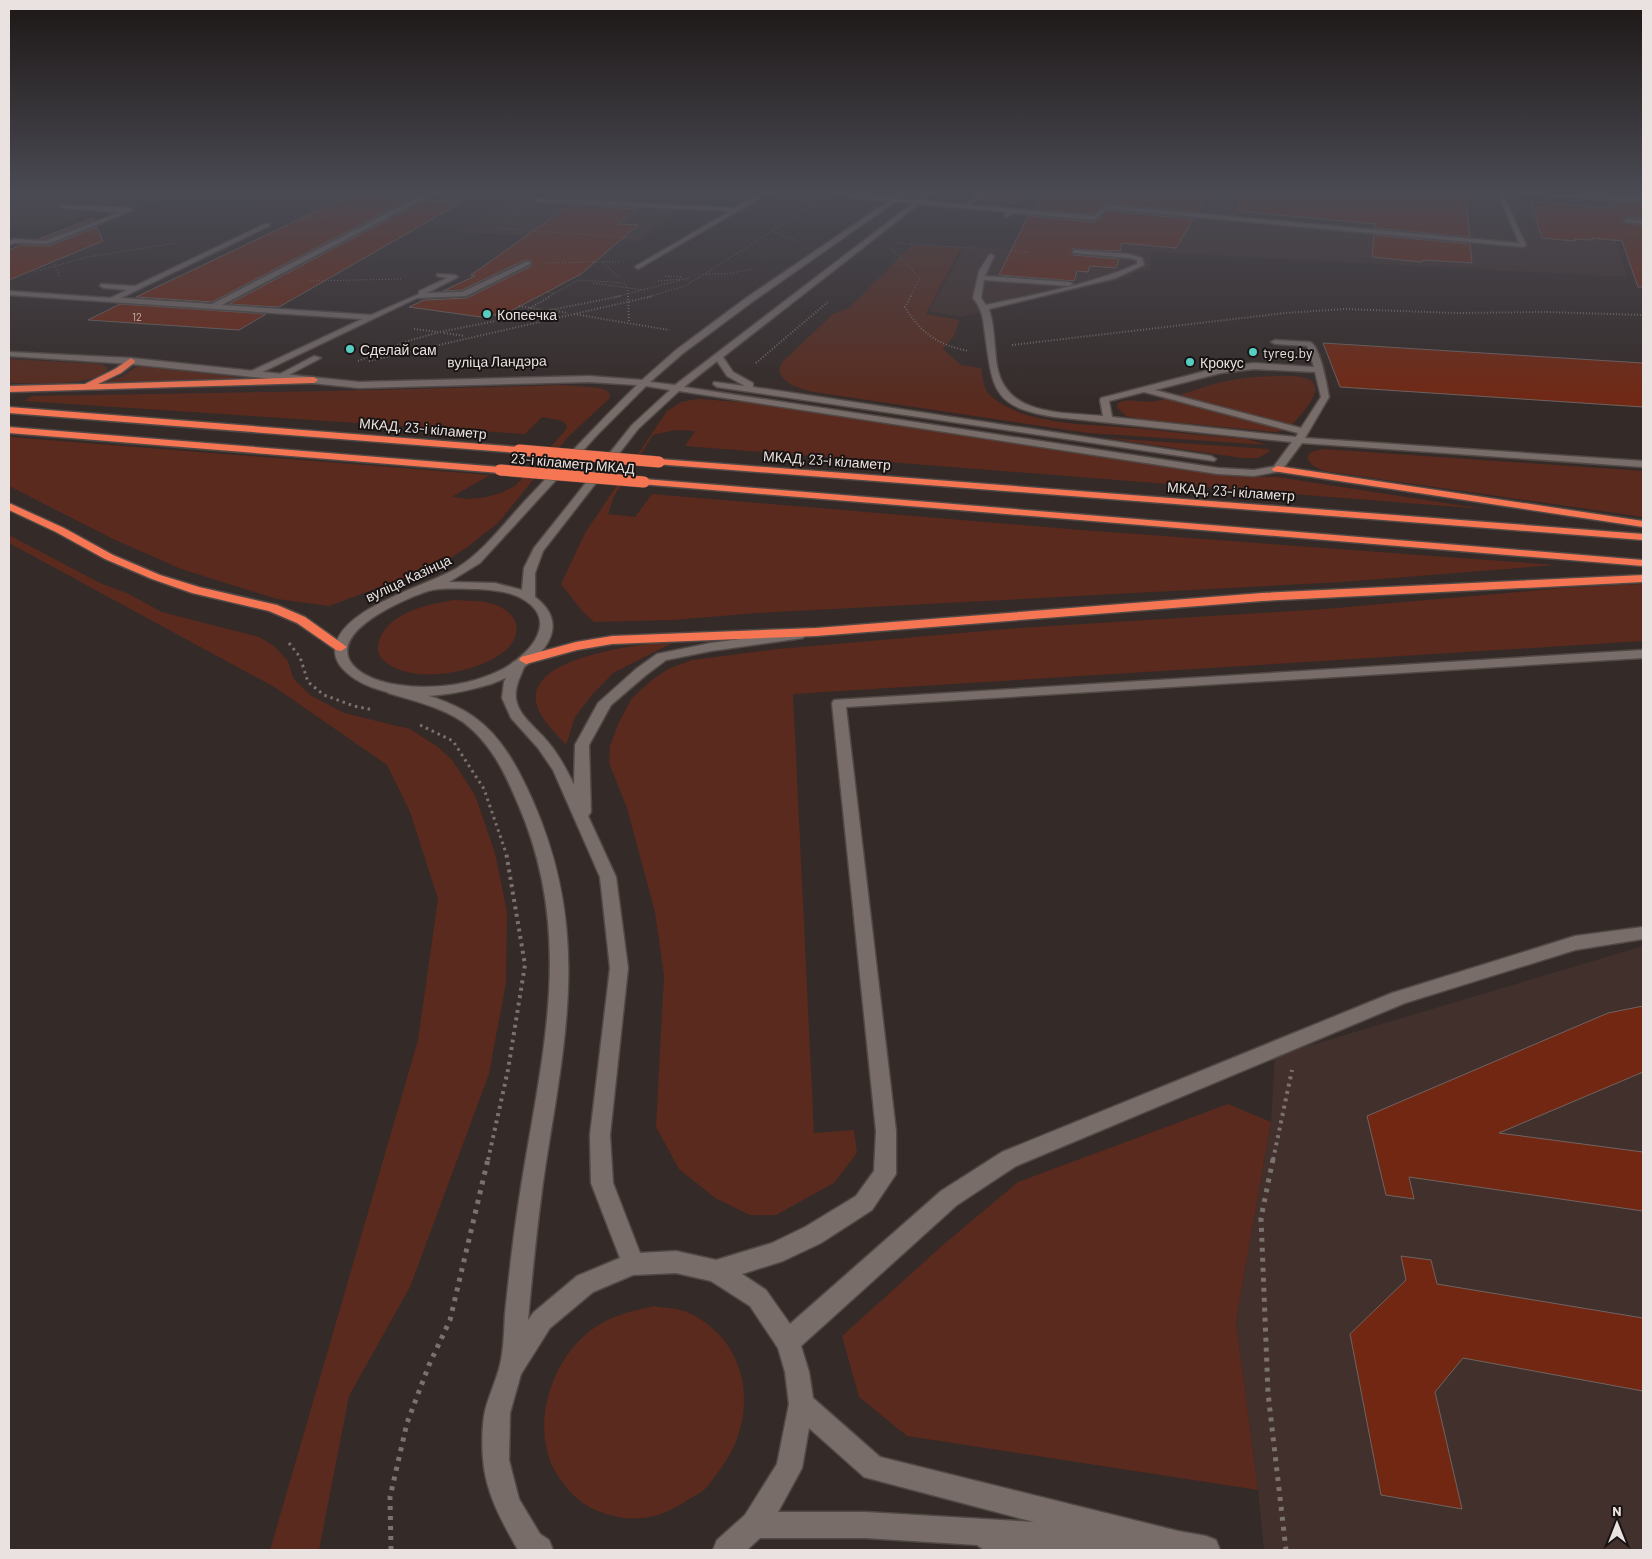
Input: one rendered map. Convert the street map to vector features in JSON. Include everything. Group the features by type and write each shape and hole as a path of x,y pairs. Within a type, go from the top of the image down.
{"highway":[{"path":"82,388 104,378 131,361"},
{"path":"9,389 314,380"},
{"name":"МКАД, 23-і кіламетр","path":"9,410 658,462 1643,537"},
{"name":"23-і кіламетр МКАД","path":"9,430 1643,563"},
{"path":"1277,469 1643,524"},
{"path":"9,506 60,530 109,557 156,577 196,590 273,608 316,629 341,647"},
{"path":"522,662 576,646 612,640 816,632 1262,597 1643,578"}],"main road":[{"path":"113,299 189,263"},
{"path":"214,306 297,263"},
{"path":"416,296 463,294 528,263"},
{"path":"638,267 645,263"},
{"name":"вуліца Казінца","path":"341,647 354,627 371,612 456,574 476,561 643,383 679,352 803,263"},
{"path":"529,598 527,578 538,550 635,427 677,388 697,381 720,357 840,263"},
{"path":"987,263 982,271 977,298 986,308 996,378 1000,389 1008,398 1020,405 1041,411 1108,419 1643,464"},
{"path":"986,308 1084,285 1137,268 1141,265 1141,263"},
{"path":"252,374 455,277 439,275"},
{"path":"981,278 1084,285"},
{"path":"104,286 136,288"},
{"path":"9,292 371,317"},
{"path":"720,357 730,374 752,386 769,391 1277,469 1302,436 1325,397 1319,370 1310,344 1275,342"},
{"name":"вуліца Ландэра","path":"9,354 131,361 359,385 589,379 643,383 1218,471 1254,473 1277,469"},
{"path":"280,376 317,358"},
{"path":"1108,419 1104,400 1238,367 1254,366 1319,370"},
{"name":"вуліца Ландэра","path":"314,380 606,373 652,375 769,391"},
{"path":"1144,389 1302,436"},
{"path":"429,587 490,586 512,590 529,598 542,610 547,622 545,637 522,662 511,682 509,698 516,715 543,745 560,770 608,877 619,968 600,1135 602,1183 633,1264"},
{"path":"583,819 582,746 606,703 641,672 662,657 711,647 816,632"},
{"path":"341,647 342,658 349,668 363,680 441,704 470,720 490,738 512,770 540,834 556,899 560,963 556,1028 530,1200 511,1368 497,1413 496,1460 506,1504 530,1544 539,1550"},
{"path":"716,1271 775,1253 813,1235 864,1204 885,1174 886,1131 839,703 1643,654"},
{"path":"389,689 437,691 462,687 485,681 522,662"},
{"path":"788,1342 949,1198 1009,1159 1399,998 1575,943 1643,933"},
{"path":"511,1368 542,1320 585,1284 633,1264 676,1262 716,1271 758,1298 788,1342 797,1372 801,1404 789,1468 756,1525 727,1550"},
{"path":"801,1404 873,1468 1178,1545 1206,1550"},
{"path":"756,1525 865,1525 1178,1545"},
{"path":"966,1531 1022,1550"}],"path":[{"path":"53,263 69,296"},
{"path":"528,263 546,263"},
{"path":"603,263 612,268 628,289 629,323"},
{"path":"689,278 649,291 440,332 397,345 356,364 468,336 667,293 685,286 721,263"},
{"path":"904,263 920,278 905,307 912,320 923,333 939,342 966,351 992,350 1285,313 1344,309 1456,313 1546,312 1643,315"},
{"path":"709,265 716,266"},
{"path":"704,274 728,274 752,269"},
{"path":"530,308 579,280 628,289 667,293"},
{"path":"546,292 555,294"},
{"path":"754,366 756,361 833,298"},
{"path":"519,306 675,331"},
{"path":"495,315 514,318"},
{"path":"414,329 468,336"},
{"path":"287,639 300,657 308,682 324,695 354,706 378,711"},
{"path":"391,1550 390,1497 407,1423 429,1365 450,1320 459,1286 508,1070 525,965 506,852 484,789 453,741 412,722"},
{"path":"1286,1550 1268,1393 1261,1218 1294,1062"}],"shaded area":[{"path":"894,263 953,263 926,314 959,320 954,336 943,349 961,365 981,368 986,390 1005,406 1022,413 1059,422 1248,439 1267,445 1088,433 814,392 793,385 784,379 779,370 782,362 833,314 849,308"},
{"path":"956,263 1151,263 1151,270 1133,273 1132,277 961,317 929,311"},
{"path":"1355,263 1622,263 1627,277"},
{"path":"9,359 100,364 108,368 91,379 77,382 46,384 9,383"},
{"path":"138,366 237,377 230,380 106,382 121,377"},
{"path":"1284,376 1308,379 1314,383 1315,389 1309,404 1287,430 1275,432 1141,419 1126,416 1117,408 1118,403 1123,401 1156,401 1230,380"},
{"path":"564,385 601,388 609,392 610,398 568,437 498,523 440,565 329,606 277,599 181,569 111,538 9,486 9,437 490,475 452,497 468,499 487,497 515,486 565,431 567,426 563,421 542,417 525,434 24,401 32,396"},
{"path":"697,399 745,401 1231,476 1277,477 1484,509 685,446 695,431 675,430 653,435 614,496 608,514 635,517 652,494 1082,530 1556,565 1342,582 757,613 673,620 594,622 583,612 561,584 585,533 667,411 681,402"},
{"path":"1106,438 1269,449 1269,452 1258,458 1242,458"},
{"path":"1323,449 1643,471 1643,517 1324,471 1312,465 1307,458 1311,452"},
{"path":"9,535 100,583 129,594 162,612 259,637 274,646 288,661 293,678 310,695 344,713 410,729 438,747 452,760 475,795 495,853 507,912 506,983 489,1074 410,1287 349,1396 319,1550 270,1550 418,1040 438,899 410,812 387,765 276,688 9,543"},
{"path":"1643,584 1643,641 793,694 814,1133 854,1130 857,1153 834,1183 776,1215 750,1215 715,1198 679,1169 656,1127 664,976 655,912 627,808 609,763 610,746 619,722 632,698 668,669 692,660 778,649 1018,628 1325,609 1563,588"},
{"path":"455,600 479,601 501,607 507,611 515,622 517,629 513,642 507,649 480,665 445,674 409,673 394,668 380,657 378,646 380,638 393,621 412,610"},
{"path":"676,641 613,673 591,696 575,717 566,745 541,715 536,701 536,694 542,680 556,669 574,660 596,654 641,645"},
{"path":"1643,946 1643,1550 1264,1550 1236,1321 1271,1122 1275,1054 1318,1043"},
{"path":"1228,1104 1271,1122 1236,1321 1258,1490 907,1436 859,1397 842,1336 944,1244 1018,1182"},
{"path":"654,1306 687,1312 709,1325 725,1342 736,1361 743,1383 744,1405 740,1428 732,1450 719,1471 703,1491 662,1514 636,1519 618,1517 591,1508 570,1492 558,1476 549,1458 545,1438 548,1398 554,1378 564,1360 576,1344 591,1330 613,1318"}],"building":[{"path":"9,263 51,263 9,280"},
{"path":"208,263 287,263 212,302 136,297"},
{"path":"307,263 356,263 279,307 229,304"},
{"path":"488,263 519,263 462,290 443,291 475,276 471,275"},
{"path":"531,263 594,263 581,274 509,312 502,311 488,318 409,307 424,300 467,298 531,266"},
{"path":"1005,263 1118,263 1116,268 1090,266 1088,272 1077,271 1074,281 999,275"},
{"path":"1630,263 1643,263 1643,287 1638,287"},
{"path":"120,304 266,314 239,330 88,320"},
{"path":"1323,343 1643,363 1643,407 1340,387"},
{"path":"1643,1006 1643,1072 1499,1133 1643,1152 1643,1211 1409,1177 1414,1199 1386,1195 1367,1116 1608,1013"},
{"path":"1401,1256 1431,1260 1437,1284 1643,1318 1643,1391 1463,1358 1435,1392 1462,1509 1381,1495 1350,1334 1406,1280"}],"place":[{"name":"Копеечка","path":"487,314"},
{"name":"Сделай сам","path":"350,349"},
{"name":"tyreg.by","path":"1253,352"},
{"name":"Крокус","path":"1190,362"}]}
